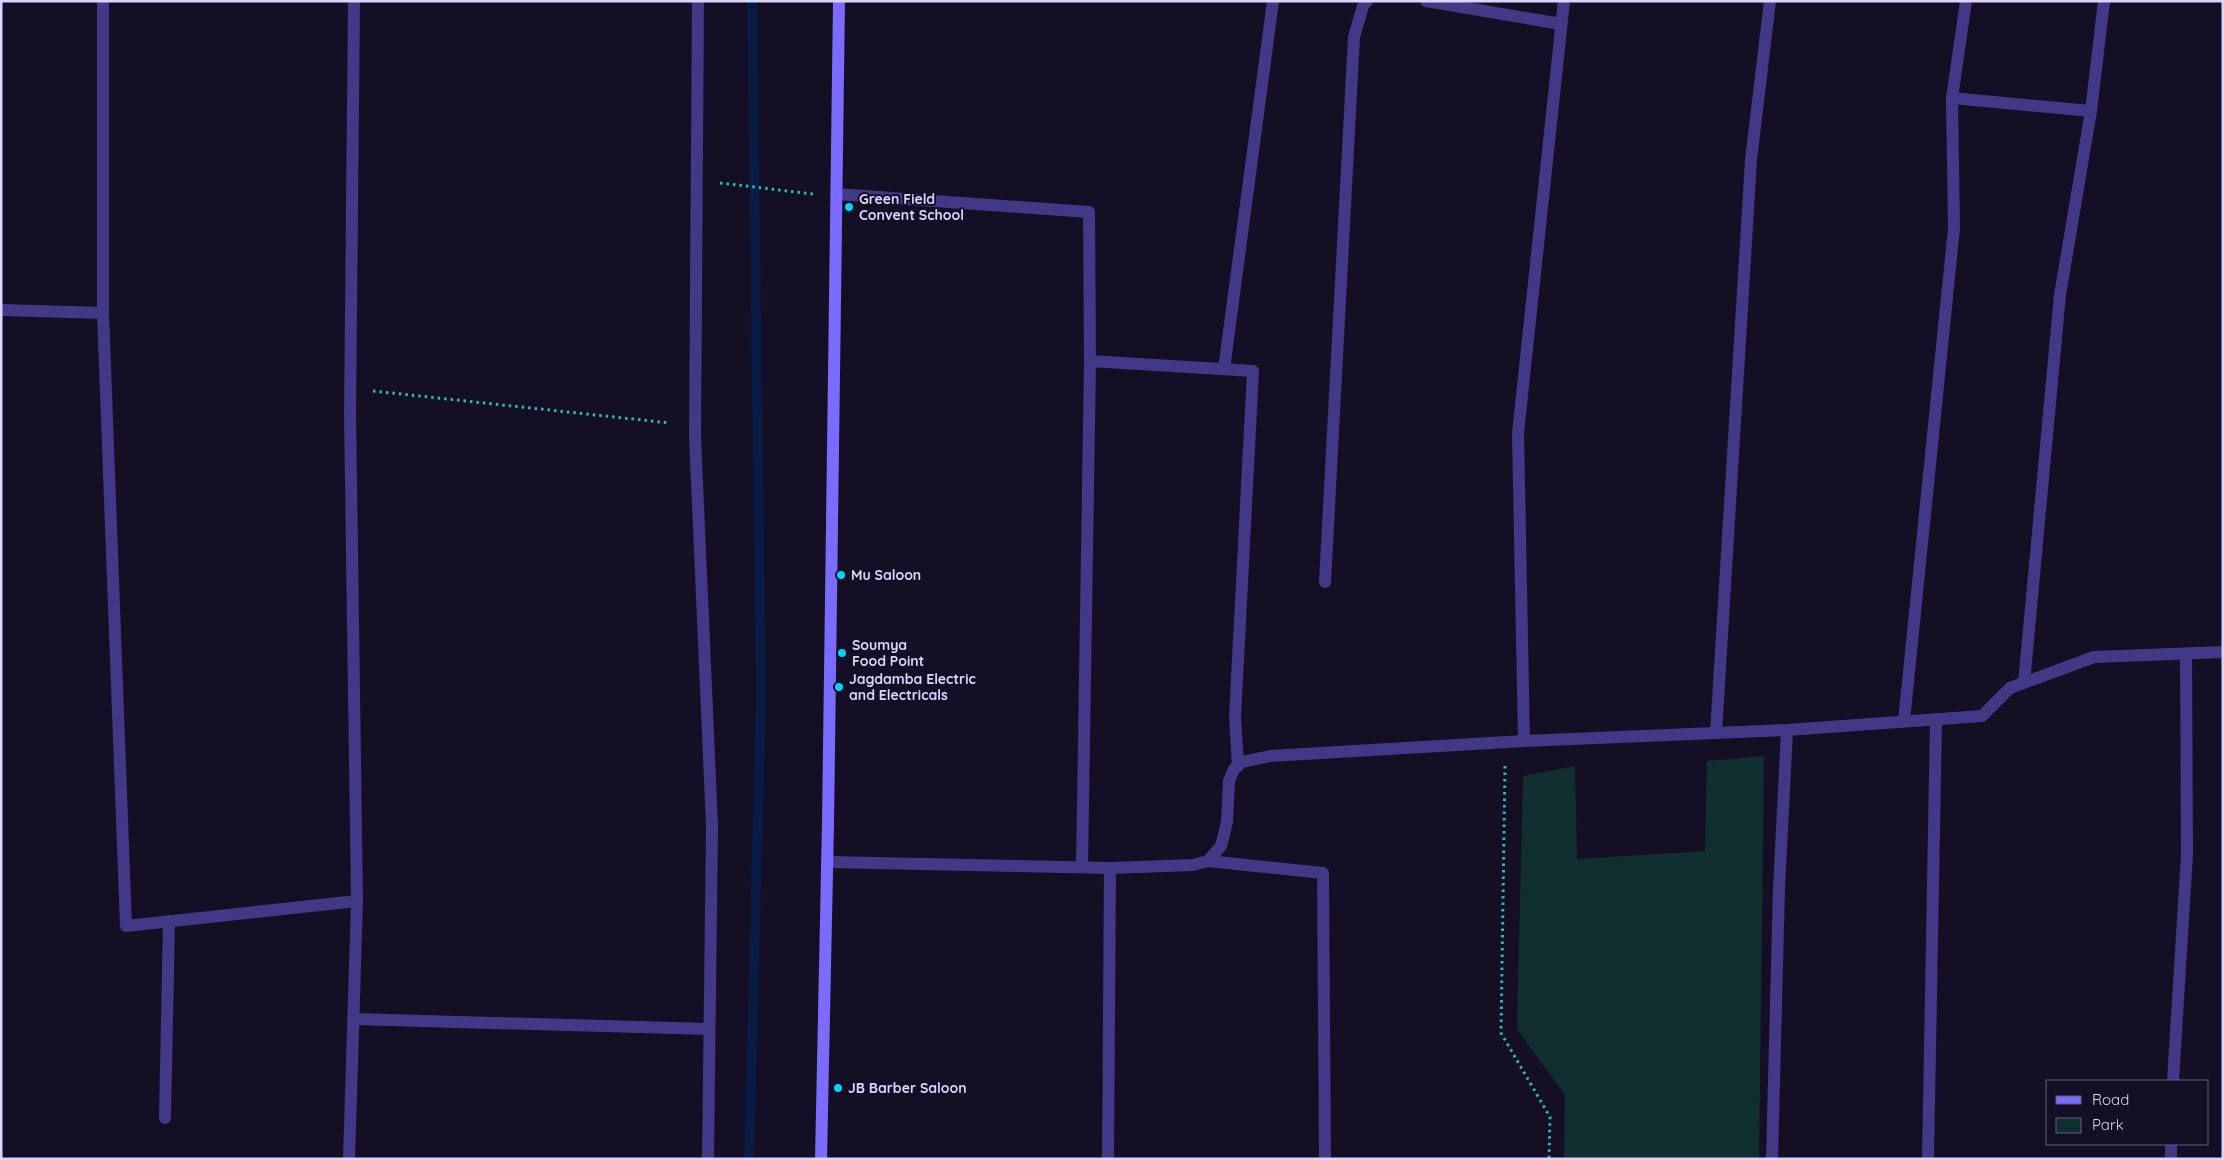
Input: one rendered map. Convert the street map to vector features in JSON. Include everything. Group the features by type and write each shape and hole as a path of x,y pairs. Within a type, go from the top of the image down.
{"street":[{"path":"103,1 103,313 126,926 357,901"},
{"path":"349,1159 357,901 350,389 354,1"},
{"path":"698,1 696,426 712,825 708,1159"},
{"path":"821,1159 839,1"},
{"path":"1224,369 1272,1"},
{"path":"1325,582 1354,37 1363,6 1367,1"},
{"path":"1426,1 1561,24"},
{"path":"1524,742 1518,433 1564,1"},
{"path":"1716,733 1751,160 1770,1"},
{"path":"1904,722 1954,228 1952,98 1966,1"},
{"path":"2024,683 2060,294 2091,111 2104,1"},
{"path":"1952,98 2091,111"},
{"path":"836,194 1089,212 1090,361 1082,867"},
{"path":"1,310 103,313"},
{"path":"1090,361 1253,371 1235,717 1238,766"},
{"path":"1208,861 1221,846 1227,822 1229,781 1234,769 1242,762 1270,756 1787,730 1982,716 2010,688 2094,657 2223,652"},
{"path":"2174,1080 2187,854 2186,654"},
{"path":"1928,1159 1936,719"},
{"path":"1772,1159 1778,888 1787,730"},
{"path":"827,862 1110,868 1193,865 1208,861 1323,873 1324,1159"},
{"path":"1108,1159 1110,868"},
{"path":"165,1118 169,922"},
{"path":"354,1019 709,1029"},
{"path":"2171,1145 2171,1159"}],"path":[{"path":"736,184 804,194"},
{"path":"350,389 696,426"},
{"path":"1505,743 1501,1033 1550,1117 1549,1159"}],"green space":[{"path":"1764,756 1759,1159 1564,1159 1565,1095 1517,1029 1523,776 1575,766 1577,859 1705,851 1707,761"}],"waterway":[{"path":"749,1159 761,697 752,1"}],"place":[{"name":"Green Field Convent School","path":"849,207"},
{"name":"Mu Saloon","path":"841,575"},
{"name":"Soumya Food Point","path":"842,653"},
{"name":"Jagdamba Electric and Electricals","path":"839,687"},
{"name":"JB Barber Saloon","path":"838,1088"}]}
